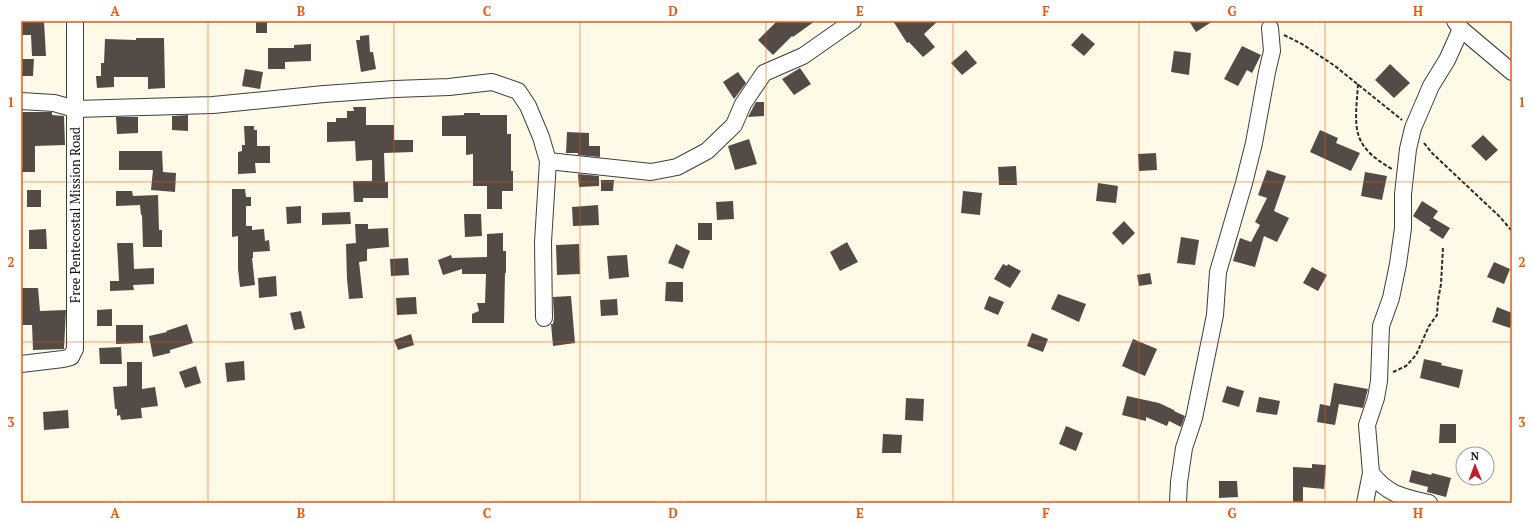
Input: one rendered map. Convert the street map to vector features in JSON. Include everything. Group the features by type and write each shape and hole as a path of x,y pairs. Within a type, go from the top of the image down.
{"street":[{"name":"Free Pentecostal Mission Road","path":"21,364 64,359 71,356 75,349 75,21"},
{"path":"548,161 651,172 677,167 706,151 734,125 743,104 764,74 803,56 852,21"},
{"path":"1365,503 1371,472 1367,425 1376,398 1379,381 1381,326 1391,298 1398,264 1403,228 1403,194 1408,149 1413,128 1431,86 1447,60 1458,25 1512,72"},
{"path":"1178,503 1179,482 1184,448 1194,418 1215,315 1218,272 1254,143 1272,51 1270,28"},
{"path":"21,101 54,103 76,109 213,105 324,94 449,87 492,82 518,91 528,106 541,137 548,161 543,242 544,318"},
{"path":"1371,472 1380,485 1402,497 1429,503"}],"path":[{"path":"1270,28 1302,44 1335,66 1413,128 1432,153 1499,216 1512,232"},
{"path":"1358,84 1356,130 1360,142 1376,158 1391,169 1405,176"},
{"path":"1379,381 1406,366 1416,355 1429,326 1437,315 1441,284 1443,248"}],"building":[{"path":"21,21 44,21 46,56 32,56 31,35 21,35"},
{"path":"256,21 267,21 267,33 256,33"},
{"path":"777,21 815,21 793,37 792,36 773,55 758,40"},
{"path":"893,21 938,21 924,34 935,47 923,57 909,42 907,43"},
{"path":"1189,21 1213,21 1196,32"},
{"path":"1082,33 1095,44 1084,56 1071,45"},
{"path":"369,35 370,52 373,52 376,69 361,72 356,40 360,40 360,36"},
{"path":"136,38 164,38 165,88 148,89 148,77 114,77 114,87 97,88 96,76 101,76 101,63 104,63 105,39 136,40"},
{"path":"311,44 311,61 285,62 285,69 268,69 268,48 294,48 294,45"},
{"path":"1242,46 1261,55 1252,73 1247,70 1238,86 1224,79"},
{"path":"966,50 977,63 962,75 951,63"},
{"path":"1174,51 1191,53 1189,75 1171,72"},
{"path":"22,59 34,59 33,76 22,76"},
{"path":"1390,64 1410,83 1394,98 1375,80"},
{"path":"800,68 811,84 794,95 782,79"},
{"path":"245,69 263,72 260,89 242,86"},
{"path":"738,72 746,83 734,99 723,82"},
{"path":"756,102 764,102 764,116 748,117"},
{"path":"353,107 366,107 366,125 394,125 394,140 413,140 413,152 384,153 385,182 388,182 388,198 363,198 363,202 354,202 353,181 372,181 372,160 356,161 355,141 327,142 327,122 336,122 336,118 347,118 347,111 354,111"},
{"path":"21,112 52,112 52,115 64,116 65,145 35,146 35,172 21,172"},
{"path":"464,113 480,113 480,115 507,115 507,134 511,134 511,171 513,171 513,191 502,191 502,209 487,209 487,186 473,186 473,154 466,155 466,136 442,136 442,116 464,115"},
{"path":"188,115 188,131 172,130 172,116"},
{"path":"116,117 138,117 138,133 117,134"},
{"path":"244,126 254,126 254,130 257,130 257,146 270,146 270,163 255,163 256,173 238,174 238,152 242,151 242,145 245,145"},
{"path":"1320,130 1338,138 1336,143 1360,153 1351,171 1310,152"},
{"path":"567,132 589,133 589,146 600,146 600,157 578,155 578,153 566,153"},
{"path":"1483,135 1498,150 1486,161 1471,146"},
{"path":"749,139 757,164 735,170 728,146"},
{"path":"119,151 162,151 163,172 176,173 175,192 151,190 153,170 119,170"},
{"path":"1156,153 1157,170 1139,171 1138,154"},
{"path":"1016,166 1017,185 999,185 998,167"},
{"path":"1267,170 1286,176 1274,211 1289,218 1277,242 1264,236 1255,267 1233,261 1240,238 1251,242 1260,225 1255,222 1267,198 1258,195"},
{"path":"1365,172 1387,176 1382,200 1361,196"},
{"path":"578,174 599,176 599,186 579,187"},
{"path":"601,180 614,180 613,191 601,191"},
{"path":"1098,183 1118,186 1116,203 1096,201"},
{"path":"232,189 245,189 246,197 251,197 251,206 246,206 246,226 252,226 252,230 264,229 265,241 269,240 270,251 253,252 252,258 255,285 240,287 238,269 238,236 232,237"},
{"path":"27,190 41,190 41,207 27,207"},
{"path":"116,191 132,191 133,196 158,195 159,230 162,230 162,247 143,247 142,215 140,205 116,206"},
{"path":"963,191 982,193 980,215 961,213"},
{"path":"733,201 734,219 717,220 716,202"},
{"path":"1422,201 1438,211 1433,218 1450,228 1443,239 1429,230 1431,228 1413,216"},
{"path":"598,205 599,225 573,226 572,207"},
{"path":"301,206 301,223 287,224 286,207"},
{"path":"350,212 351,224 322,225 322,213"},
{"path":"464,214 481,214 482,236 465,237"},
{"path":"1124,221 1135,233 1123,245 1112,233"},
{"path":"698,223 712,223 712,240 698,240"},
{"path":"355,224 368,224 368,229 388,228 389,247 367,249 367,261 359,262 363,298 349,299 346,244 356,243"},
{"path":"46,229 47,249 29,249 29,230"},
{"path":"503,233 503,251 506,251 504,323 472,323 472,314 479,311 477,303 485,303 486,274 462,274 462,269 443,275 438,260 451,255 452,258 487,257 487,234"},
{"path":"1181,237 1199,240 1195,265 1177,263"},
{"path":"847,242 858,262 840,271 830,252"},
{"path":"117,243 133,243 134,269 154,268 154,284 133,285 134,290 110,291 110,281 119,281"},
{"path":"579,244 580,274 557,275 556,245"},
{"path":"676,244 690,251 683,269 668,263"},
{"path":"627,255 629,277 609,279 607,256"},
{"path":"408,258 409,275 391,276 390,259"},
{"path":"1494,262 1510,269 1504,284 1487,277"},
{"path":"1003,264 1007,266 1008,264 1021,271 1010,288 994,279"},
{"path":"1312,267 1327,275 1318,291 1303,283"},
{"path":"1150,273 1152,284 1139,286 1137,275"},
{"path":"276,276 277,296 259,298 258,278"},
{"path":"666,282 683,282 683,302 665,301"},
{"path":"21,288 38,288 40,311 66,310 64,349 33,350 32,325 21,325"},
{"path":"1058,294 1086,304 1079,322 1051,309"},
{"path":"571,296 575,343 553,346 551,324 553,324 554,318 553,297"},
{"path":"989,296 1004,302 998,315 984,309"},
{"path":"416,297 417,314 397,315 396,298"},
{"path":"617,299 618,315 601,316 600,300"},
{"path":"1497,307 1512,313 1510,328 1492,322"},
{"path":"112,309 112,326 97,326 97,310"},
{"path":"301,311 305,328 294,330 290,313"},
{"path":"187,324 193,343 170,350 170,353 153,357 149,336 167,332 166,331"},
{"path":"116,325 143,325 143,343 116,344"},
{"path":"1032,333 1048,339 1043,352 1027,346"},
{"path":"411,334 414,345 398,350 394,340"},
{"path":"1133,339 1157,349 1145,376 1122,366"},
{"path":"121,347 122,364 100,364 99,348"},
{"path":"1424,359 1463,370 1459,388 1420,378"},
{"path":"244,361 245,380 227,382 225,363"},
{"path":"127,362 142,362 142,389 155,387 158,406 141,408 142,418 121,420 120,415 117,416 117,409 115,409 113,387 127,386"},
{"path":"196,366 201,383 185,388 179,372"},
{"path":"1334,383 1368,389 1363,408 1339,404 1335,425 1317,422 1320,404 1330,406"},
{"path":"1227,386 1244,391 1239,407 1222,402"},
{"path":"1127,396 1159,403 1185,416 1181,427 1169,421 1167,426 1146,417 1146,421 1122,415"},
{"path":"1259,397 1280,401 1277,415 1256,412"},
{"path":"906,398 924,399 923,421 905,420"},
{"path":"68,410 69,428 44,430 43,412"},
{"path":"1440,424 1456,424 1456,443 1439,443"},
{"path":"1066,426 1083,433 1076,451 1059,444"},
{"path":"883,434 902,435 901,453 882,453"},
{"path":"1312,464 1326,465 1324,489 1303,487 1303,503 1293,503 1293,467 1312,468"},
{"path":"1412,470 1451,478 1446,497 1427,492 1428,487 1409,482"},
{"path":"1219,481 1237,481 1238,497 1219,498"}]}
